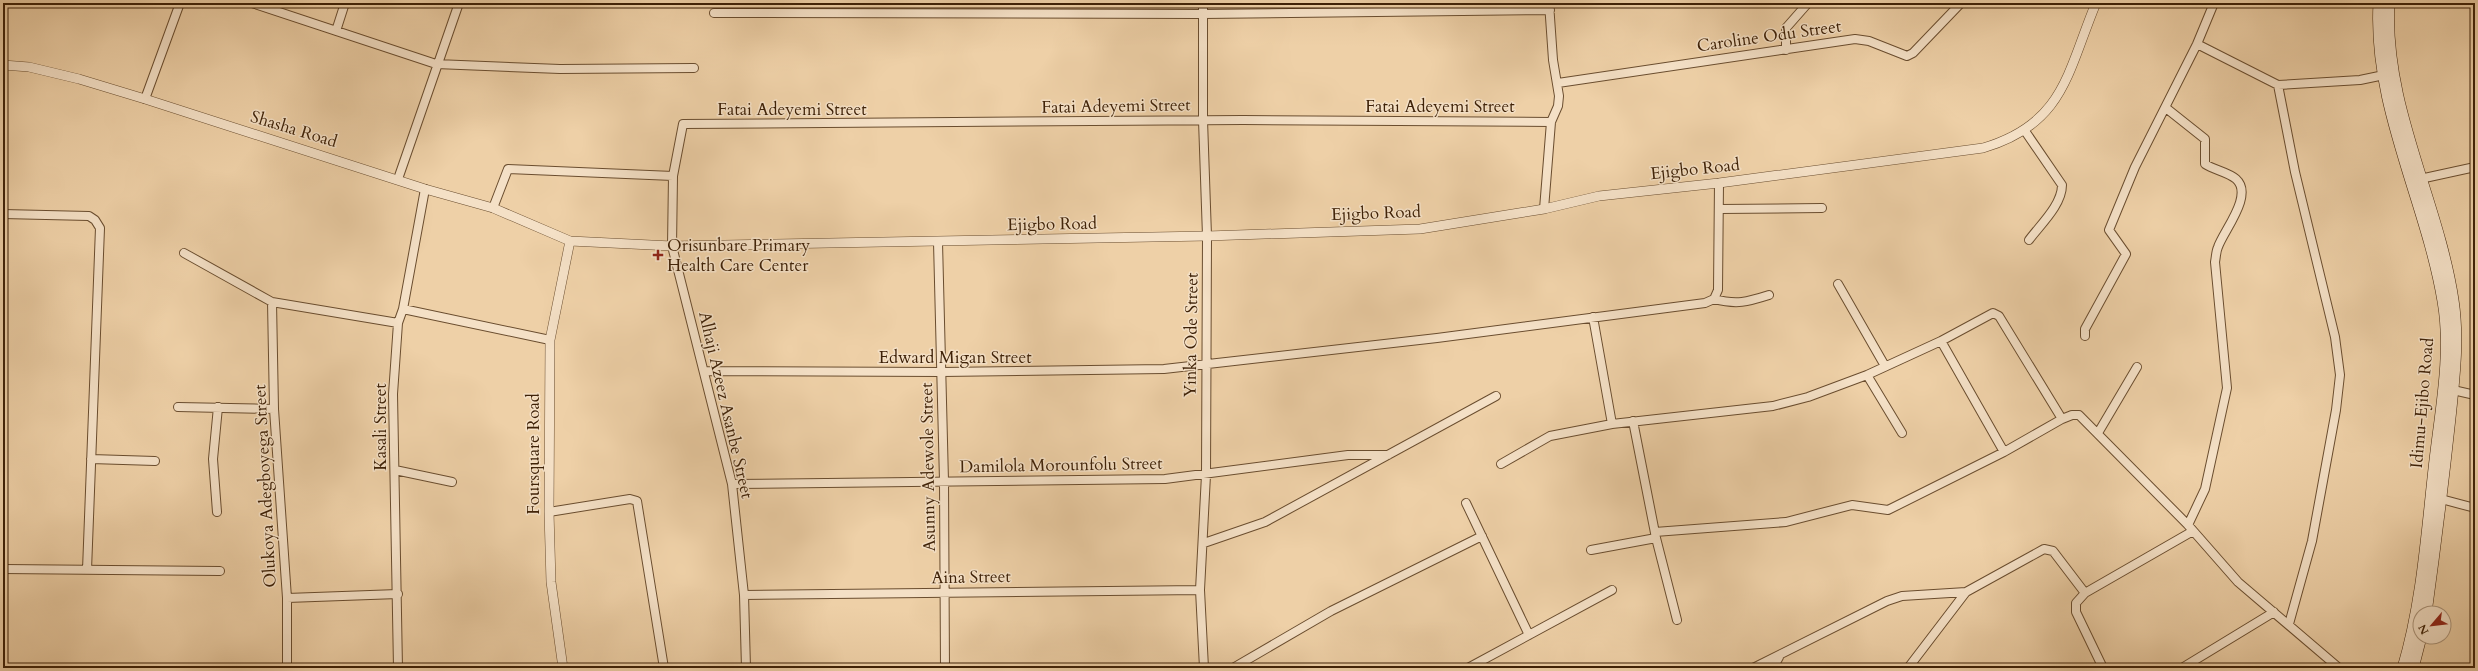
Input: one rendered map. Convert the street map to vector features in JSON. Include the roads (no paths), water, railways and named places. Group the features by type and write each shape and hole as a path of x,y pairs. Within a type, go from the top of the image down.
{"main road":[{"name":"Idimu-Ejibo Road","path":"2379,3 2378,30 2388,103 2434,260 2443,302 2446,337 2444,389 2424,558 2415,620 2403,668"},
{"name":"Idimu-Ejibo Road","path":"2389,3 2389,51 2400,103 2420,179 2444,258 2453,301 2456,337 2453,390 2441,500 2427,605"},
{"path":"2414,668 2419,645"}],"street":[{"path":"145,99 180,3"},
{"path":"252,3 436,64 560,69 694,68"},
{"path":"336,31 345,3"},
{"path":"398,179 436,64 459,3"},
{"name":"Yinka Ode Street","path":"1203,3 1203,120 1207,236 1205,366 1206,475 1204,543 1200,590 1204,668"},
{"path":"1786,50 1786,28 1808,3"},
{"name":"Caroline Odu Street","path":"1558,83 1855,39 1869,41 1907,56 1913,53 1961,3"},
{"name":"Ejigbo Road","path":"570,241 672,246 1207,236 1420,229 1544,209 1599,196 1719,183 1982,148 2007,141 2025,131 2043,117 2058,97 2096,3"},
{"path":"2085,336 2085,329 2126,254 2109,230 2135,167 2197,44 2214,3"},
{"path":"714,12 1203,14 1549,6 1553,60 1558,83 1558,106 1551,122 1544,209"},
{"path":"2197,44 2278,85 2360,80 2384,75"},
{"name":"Shasha Road","path":"3,65 29,67 79,79 145,99 398,179 425,189 493,208 570,241"},
{"path":"2278,85 2295,172 2335,336 2340,375 2336,410 2312,541 2289,624"},
{"path":"2103,668 2076,612 2076,603 2085,593 2190,528 2204,489 2227,388 2215,262 2218,247 2236,212 2242,196 2241,185 2235,178 2205,164 2205,139 2166,108"},
{"name":"Fatai Adeyemi Street","path":"672,246 673,176 683,124 1203,120 1551,122"},
{"path":"2025,131 2062,185 2062,193 2058,200 2029,240"},
{"path":"2420,179 2475,167"},
{"path":"493,208 508,169 673,176"},
{"path":"1719,183 1720,208 1718,290 1714,299 1732,304 1749,302 1769,295"},
{"name":"Kasali Street","path":"398,668 394,394 398,322 403,309 425,189"},
{"path":"1720,208 1822,208"},
{"path":"3,214 89,216 96,220 100,228 87,570"},
{"name":"Foursquare Road","path":"563,668 552,582 549,512 550,340 570,241"},
{"name":"Asunny Adewole Street","path":"938,242 944,482 945,668"},
{"name":"Alhaji Azeez Asanbe Street","path":"672,246 732,484 744,595 746,668"},
{"path":"184,253 272,302 398,322"},
{"path":"1838,284 1886,366"},
{"name":"Edward Migan Street","path":"704,371 942,372 1164,369 1205,366 1704,303 1714,299"},
{"name":"Olukoya Adegboyega Street","path":"272,302 274,409 287,598 287,668"},
{"path":"403,309 550,340"},
{"path":"1500,464 1547,437 1633,421 1773,406 1808,397 1867,375 1941,341 1996,313 2062,419"},
{"path":"1593,317 1612,424"},
{"path":"1941,341 2004,452"},
{"path":"2098,433 2137,367"},
{"path":"1867,375 1902,433"},
{"path":"2453,390 2475,395"},
{"path":"1204,543 1265,522 1496,396"},
{"path":"178,407 274,409"},
{"path":"217,512 213,459 218,407"},
{"path":"1591,550 1656,535 1786,522 1852,505 1888,510 2004,452 2072,414 2079,415 2190,528 2238,582 2339,668"},
{"path":"1633,421 1656,535 1677,620"},
{"name":"Damilola Morounfolu Street","path":"732,484 1165,479 1206,475 1348,455 1388,455"},
{"path":"91,459 155,461"},
{"path":"395,470 452,482"},
{"path":"549,512 630,499 638,501 664,668"},
{"path":"2441,500 2475,508"},
{"path":"1466,503 1529,635"},
{"path":"1233,668 1331,611 1482,536"},
{"path":"1908,668 1966,592 2044,549 2049,548 2053,551 2085,593"},
{"path":"3,569 220,571"},
{"name":"Aina Street","path":"744,595 1200,590"},
{"path":"1468,668 1612,590"},
{"path":"1753,668 1814,636 1887,601 1902,596 1966,592"},
{"path":"287,598 398,594"},
{"path":"2182,668 2274,612"},
{"path":"1773,668 1778,656"}],"place":[{"name":"Orisunbare Primary Health Care Center","path":"658,255"}]}
